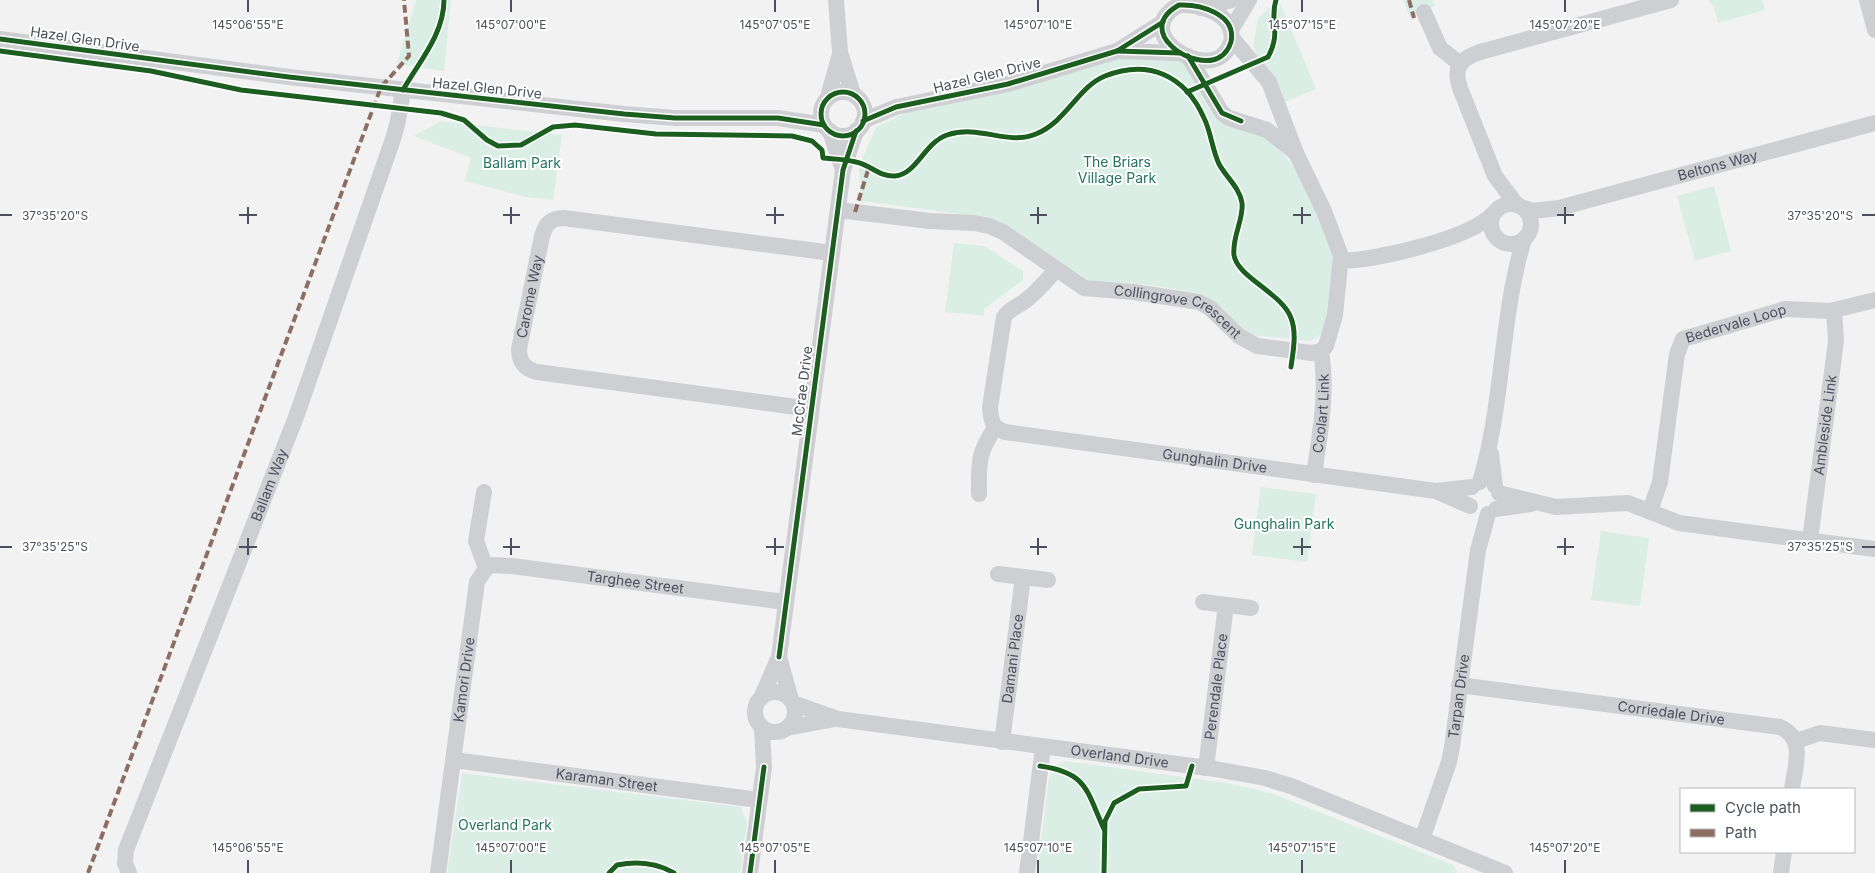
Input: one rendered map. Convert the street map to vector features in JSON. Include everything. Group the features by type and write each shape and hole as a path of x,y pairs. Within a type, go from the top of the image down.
{"street":[{"path":"836,0 840,52 865,115 860,126 843,135 827,128 821,119 840,52"},
{"path":"1164,0 1164,37 1184,54 1222,113 1228,118 1267,130 1296,153"},
{"path":"1164,20 1170,10 1179,6 1232,0"},
{"path":"1184,54 1201,60 1216,59 1226,51 1231,34 1249,0"},
{"path":"1483,510 1500,501 1487,487 1490,447 1514,276 1531,223 1496,176 1457,80 1457,68 1459,63 1468,56 1480,52 1671,0"},
{"path":"1867,0 1875,30"},
{"path":"1191,4 1224,19 1231,34 1269,82 1296,153 1324,211 1341,261 1333,328 1330,340 1321,351"},
{"path":"1424,12 1440,48 1459,63"},
{"name":"Hazel Glen Drive","path":"860,126 896,107 1008,84 1117,50 1164,20"},
{"name":"Hazel Glen Drive","path":"6,39 403,90 624,114 675,118 778,118 827,128"},
{"name":"Hazel Glen Drive","path":"1117,50 1184,54"},
{"name":"Ballam Way","path":"129,873 124,863 126,850 296,417 393,139 403,90"},
{"path":"825,102 840,92 857,98"},
{"name":"Hazel Glen Drive","path":"857,98 896,107"},
{"name":"Hazel Glen Drive","path":"778,118 825,102"},
{"name":"Beltons Way","path":"1520,207 1532,211 1559,208 1875,122"},
{"name":"McCrae Drive","path":"762,696 779,657 843,170 860,126"},
{"name":"McCrae Drive","path":"827,128 843,170"},
{"path":"1496,176 1495,212 1492,231 1502,242 1514,276"},
{"path":"1341,261 1371,259 1464,234 1479,226 1504,205 1520,207"},
{"name":"Beltons Way","path":"1526,236 1536,224 1559,208"},
{"name":"Collingrove Crescent","path":"838,210 930,222 989,226 1003,232 1079,286 1092,290 1134,292 1199,302 1210,308 1239,336 1257,346 1312,353 1321,351"},
{"name":"Carome Way","path":"811,409 537,372 529,370 522,364 519,349 542,236 545,227 552,220 564,218 832,253"},
{"path":"1464,234 1502,242 1518,243 1526,236"},
{"path":"979,494 980,456 983,445 995,428 990,408 1004,317 1008,311 1024,302 1042,287 1056,270"},
{"name":"Bedervale Loop","path":"1650,511 1660,482 1677,354 1683,339 1785,309 1834,310 1875,300"},
{"name":"Ambleside Link","path":"1810,540 1836,341 1834,310"},
{"name":"Coolart Link","path":"1314,475 1324,395 1325,375 1321,351"},
{"name":"Gunghalin Drive","path":"995,428 1005,432 1436,491 1487,487 1536,503"},
{"path":"1483,510 1468,496 1487,487"},
{"name":"Gunghalin Drive","path":"1436,491 1483,510"},
{"path":"484,492 476,541 486,568"},
{"path":"1483,510 1536,503 1568,508 1628,503 1679,523 1875,549"},
{"name":"Tarpan Drive","path":"1422,839 1449,762 1483,510"},
{"name":"Targhee Street","path":"486,568 493,565 512,566 785,602"},
{"name":"Kamori Drive","path":"438,873 477,582 478,576 486,568"},
{"path":"998,574 1048,580"},
{"name":"Damani Place","path":"1002,742 1023,577"},
{"path":"1202,602 1252,608"},
{"name":"Perendale Place","path":"1206,768 1226,605"},
{"name":"McCrae Drive","path":"779,657 792,701"},
{"name":"Corriedale Drive","path":"1459,685 1780,727 1792,734 1796,741"},
{"path":"764,767 794,716 792,701 780,693 774,692 762,696 755,708 757,722 762,728 773,732 786,729"},
{"name":"Overland Drive","path":"792,701 838,719 1206,768 1265,778 1291,786 1422,839 1479,868 1505,873"},
{"name":"Overland Drive","path":"786,729 838,719"},
{"path":"750,873 764,767 762,728"},
{"path":"1792,788 1798,750 1796,741 1820,733 1875,740"},
{"path":"1027,873 1043,747"},
{"name":"Karaman Street","path":"454,760 759,800"},
{"path":"1781,873 1784,853"}],"green space":[{"path":"416,0 451,0 444,71 397,64"},
{"path":"1279,0 1316,89 1282,103 1267,80 1253,45 1258,18"},
{"path":"1403,0 1432,0 1435,6 1410,17"},
{"path":"1708,0 1762,0 1765,10 1718,23 1714,7"},
{"name":"The Briars Village Park","path":"1114,57 1166,57 1187,65 1208,108 1225,123 1266,133 1302,177 1335,258 1326,331 1310,341 1251,335 1203,294 1143,284 1086,281 990,218 861,201 859,166 876,127 916,108"},
{"name":"Ballam Park","path":"441,121 562,135 553,200 526,197 465,181 471,158 414,136"},
{"path":"1714,186 1731,251 1695,261 1677,196"},
{"path":"954,243 984,246 1023,271 1023,280 984,309 984,316 945,312"},
{"name":"Gunghalin Park","path":"1261,487 1316,494 1307,562 1252,555"},
{"path":"1601,531 1649,538 1640,606 1591,600"},
{"path":"1065,761 1227,783 1271,793 1453,865 1458,873 1037,873 1049,777 1054,766"},
{"name":"Overland Park","path":"462,773 741,807 747,823 740,873 447,873"}],"marked path":[{"path":"88,873 381,87 409,56 404,0"},
{"path":"1409,0 1414,18"},
{"path":"855,212 869,167"}],"cycle path":[{"path":"403,90 435,36 440,24 444,0"},
{"path":"1187,92 1268,57 1275,33 1274,7 1276,0"},
{"path":"1179,5 1197,6 1223,18 1231,32 1231,42 1227,51 1222,56 1209,60 1196,59 1172,47 1164,37 1162,26 1166,15 1179,5"},
{"path":"863,121 896,107 1008,84 1117,51 1163,22"},
{"path":"0,39 289,77 624,114 675,118 778,118 824,125"},
{"path":"0,51 151,71 241,90 441,113 464,120 487,140 498,146 521,145 553,127 575,125 656,134 792,136 812,141 822,150 823,158 852,161 889,176 903,174 909,170 932,144 947,135 971,132 1014,138 1036,134 1056,121 1096,81 1121,71 1150,70 1176,81 1187,91 1204,118 1219,164 1236,187 1241,198 1242,209 1234,255 1243,271 1279,301 1291,318 1294,336 1291,367"},
{"path":"1117,51 1180,53"},
{"path":"1188,56 1222,113 1241,121"},
{"path":"843,92 855,96 861,102 865,114 861,126 855,132 843,136 831,132 825,126 821,114 825,102 831,96 843,92"},
{"path":"779,657 843,170 856,131"},
{"path":"1040,766 1068,773 1077,779 1088,794 1104,829"},
{"path":"1104,873 1105,821 1114,803 1139,789 1186,786 1192,766"},
{"path":"750,873 764,767"},
{"path":"609,873 617,865 632,863 654,865 674,873"}]}
